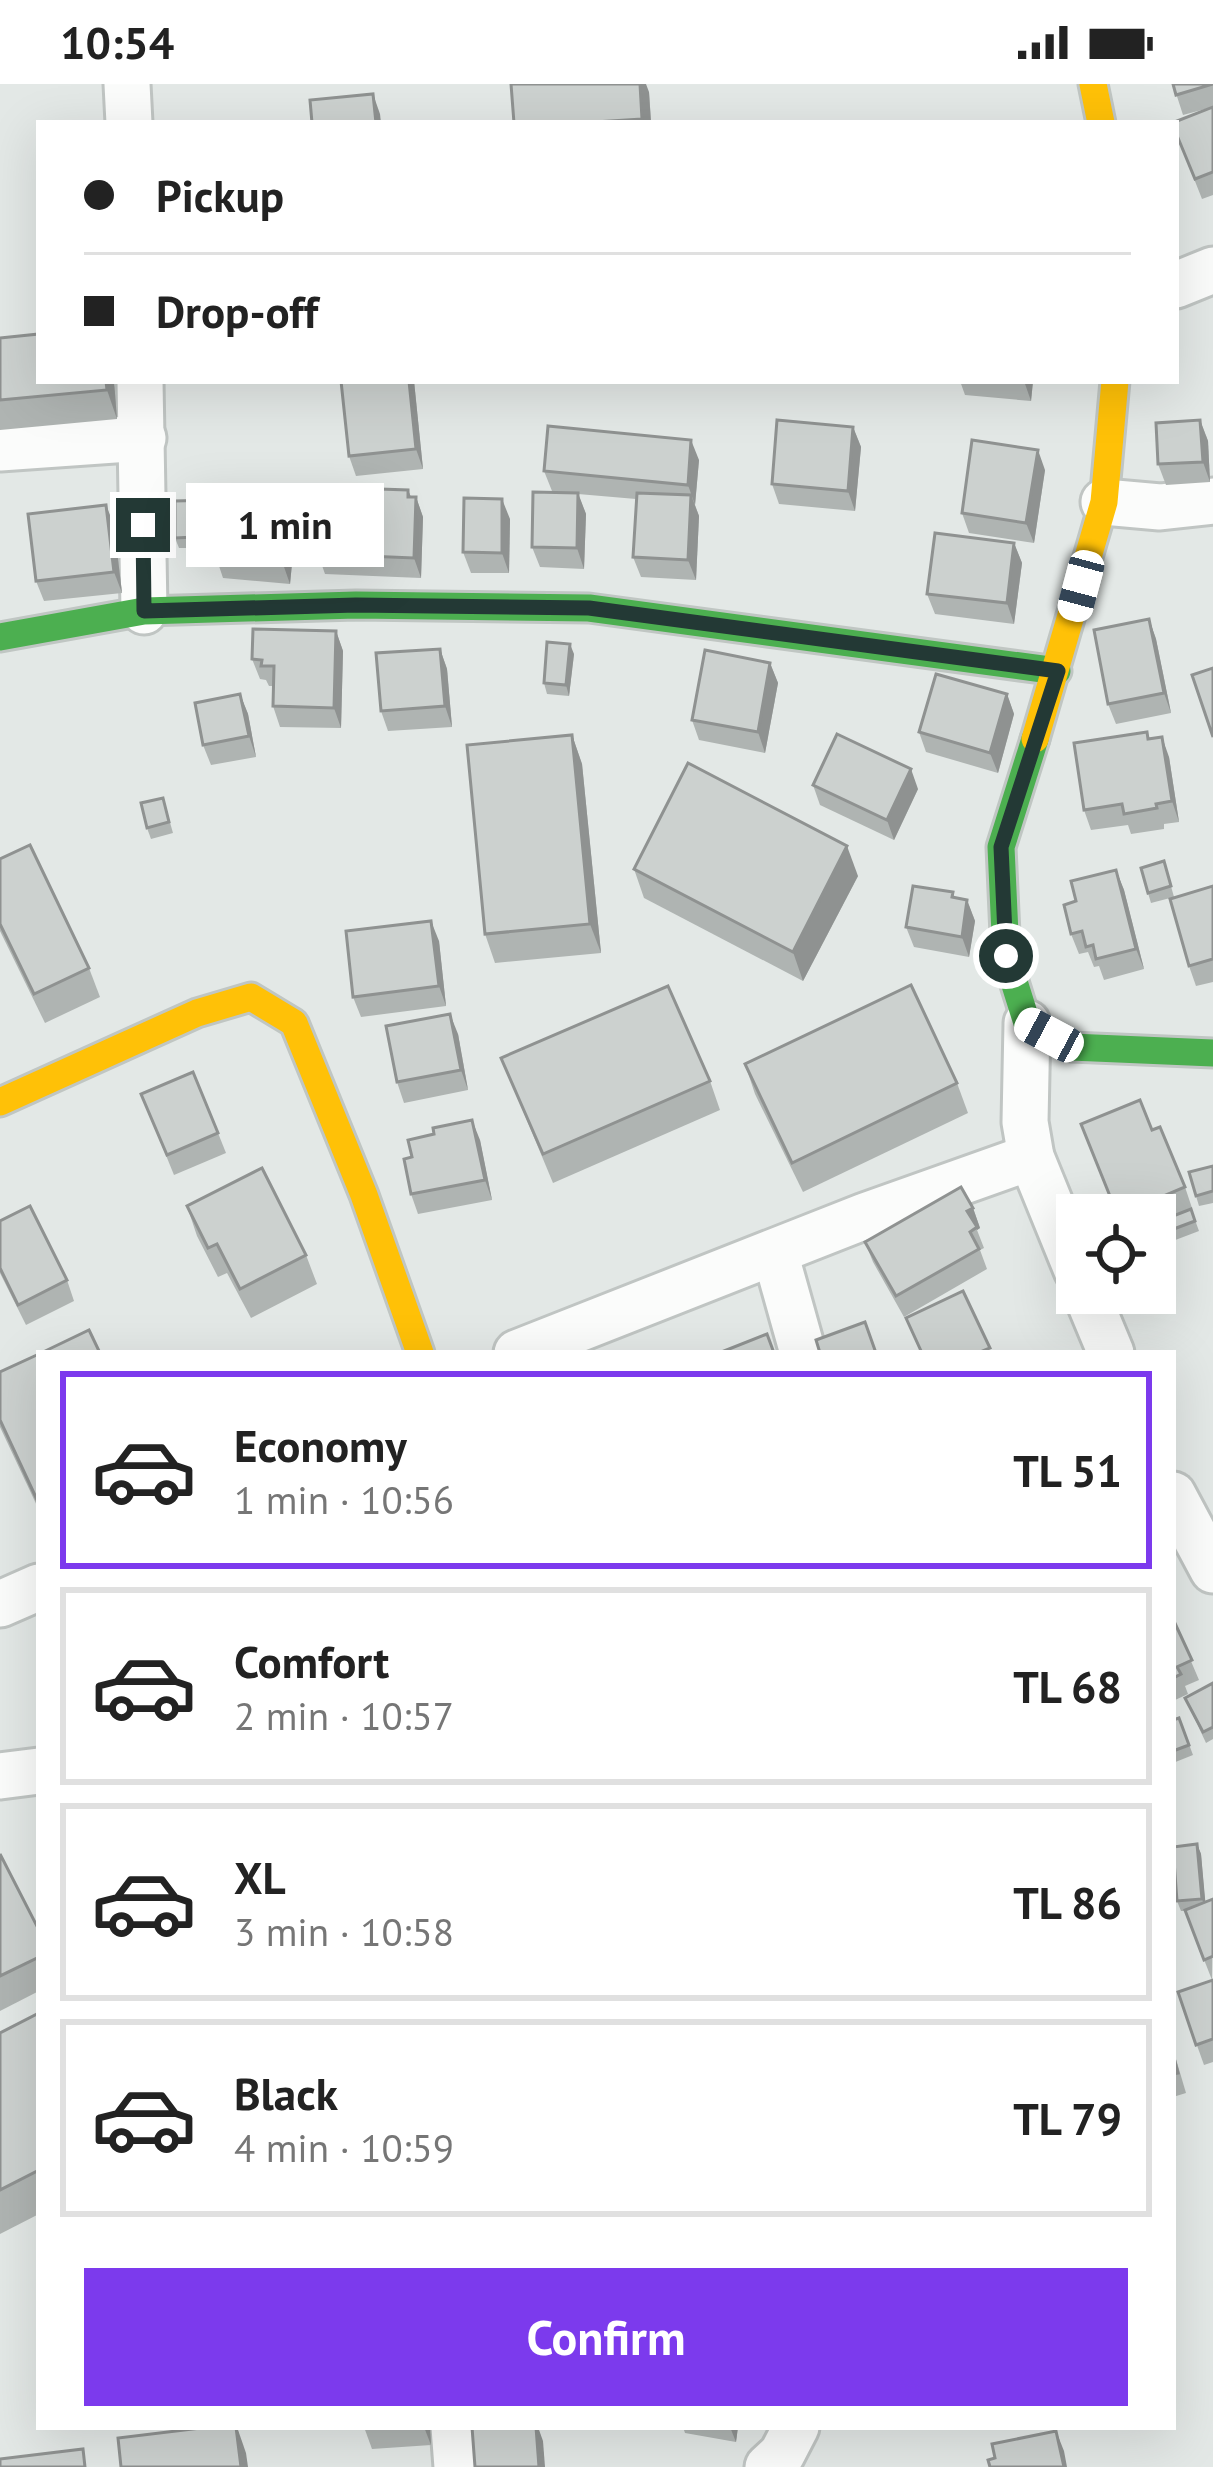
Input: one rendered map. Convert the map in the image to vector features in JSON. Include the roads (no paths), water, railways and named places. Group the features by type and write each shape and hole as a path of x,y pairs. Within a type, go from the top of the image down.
{"street":[{"path":"127,84 129,120"},
{"path":"1093,84 1100,120"},
{"path":"1179,284 1213,270"},
{"path":"140,384 144,611"},
{"path":"1056,1218 1031,1157 1025,1122 1027,1023 1006,956 1001,847 1058,671 1104,502 1115,384"},
{"path":"0,448 143,438"},
{"path":"1104,502 1160,507 1213,501"},
{"path":"0,637 144,611 356,605 589,608 1058,671"},
{"path":"0,1102 197,1013 251,998 294,1023 364,1196 419,1350"},
{"path":"1027,1023 1071,1047 1213,1053"},
{"path":"525,1350 1031,1157"},
{"path":"775,1253 802,1350"},
{"path":"1095,1314 1110,1350"},
{"path":"1176,1501 1213,1570"},
{"path":"0,1604 36,1588"},
{"path":"0,1776 36,1772"},
{"path":"454,2430 458,2467"},
{"path":"769,2467 794,2430"}]}
